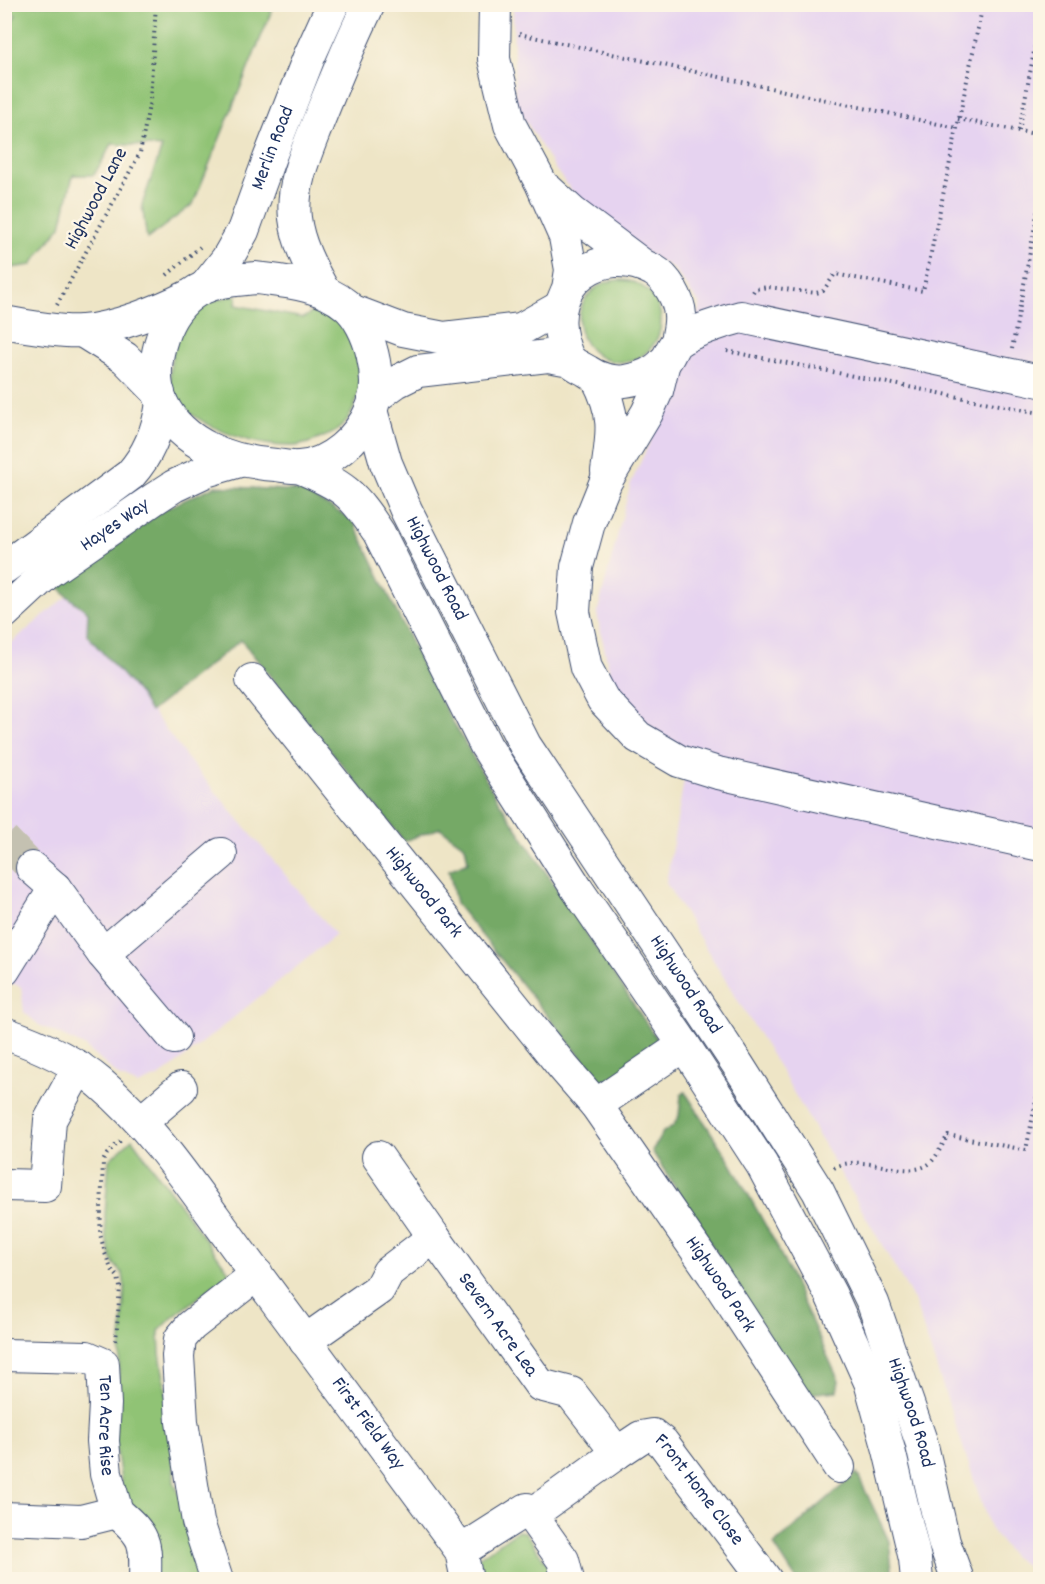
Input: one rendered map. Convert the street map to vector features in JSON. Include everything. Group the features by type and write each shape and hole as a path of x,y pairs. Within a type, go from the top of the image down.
{"street":[{"name":"Merlin Road","path":"197,291 227,259 243,231 309,57 333,4"},
{"name":"Merlin Road","path":"323,290 299,240 294,196 300,169 340,65 369,4"},
{"path":"494,17 494,60 510,125 541,183 565,237 569,253 571,270 564,298 560,330 570,360"},
{"path":"541,183 572,212 640,263 658,273 675,295 681,316 657,391 647,413 606,481 589,523 577,567 574,612 586,668 603,700 638,737 679,761 718,773 1041,845"},
{"path":"4,322 82,331 124,321 166,307 197,291 234,280 256,278 295,283 323,290 353,311 403,330 444,338 521,329 564,298 582,273 596,264 611,260 640,263"},
{"path":"161,398 157,365 164,332 175,313 197,291"},
{"path":"353,311 368,339 375,376 373,404"},
{"path":"82,331 125,358 161,398 172,419 188,435 214,451 240,461 299,467 314,463 339,451 361,427 373,404 396,382 418,371 548,356 570,360 597,378 624,382 646,376 670,352 719,323 741,317 1041,381"},
{"path":"597,378 606,395 613,432 606,481"},
{"name":"Hayes Way","path":"4,568 130,475 140,464 156,433 161,398"},
{"name":"Highwood Road","path":"373,404 386,462 406,510 525,745 731,1055 818,1191 873,1303 921,1441 944,1542 958,1580"},
{"name":"Hayes Way","path":"4,613 48,572 174,486 206,471 240,461"},
{"name":"Highwood Road","path":"299,467 346,490 360,503 379,533 486,746 577,889 684,1045 762,1165 831,1295 870,1382 890,1450 915,1559 916,1580"},
{"name":"Highwood Park","path":"252,680 596,1105 719,1284 839,1467"},
{"path":"103,954 220,854"},
{"path":"32,868 55,888 103,954 174,1038"},
{"path":"5,968 55,888"},
{"name":"First Field Way","path":"4,1033 43,1048 79,1067 100,1083 141,1122 257,1274 464,1565"},
{"path":"596,1105 684,1045"},
{"path":"4,1185 45,1186 50,1119 79,1067"},
{"path":"141,1122 181,1088"},
{"name":"Severn Acre Lea","path":"378,1157 540,1385 571,1393 617,1453"},
{"path":"305,1341 379,1289 388,1272 434,1237"},
{"path":"217,1580 198,1522 182,1422 178,1356 180,1340 190,1326 257,1274"},
{"name":"Ten Acre Rise","path":"4,1355 87,1357 103,1364 105,1404 103,1441 106,1473 117,1512"},
{"name":"Front Home Close","path":"464,1565 529,1512 641,1437 653,1435 663,1443 766,1579"},
{"path":"4,1518 81,1521 117,1512 138,1530 146,1548 145,1580"},
{"path":"529,1512 563,1560 568,1580"}],"path":[{"name":"Highwood Lane","path":"44,328 140,153 150,100 156,4"},
{"path":"741,317 746,301 755,289 768,287 816,293 823,291 835,274 923,291 983,4"},
{"path":"494,17 957,128"},
{"path":"1019,131 1041,20"},
{"path":"958,119 1041,135"},
{"path":"1010,357 1041,198"},
{"path":"729,351 1041,413"},
{"path":"828,1171 853,1161 910,1170 930,1163 948,1135 1026,1150 1041,1081"},
{"path":"103,1364 116,1349 120,1287 118,1277 111,1269 100,1234 103,1161 107,1154 141,1122"}],"shaded area":[{"path":"513,5 1040,5 1040,1575 1012,1556 990,1528 914,1300 780,1069 666,883 687,763 613,688 597,614 631,483 682,372 700,305 673,268 602,229 555,169 515,103"},
{"path":"67,596 88,613 140,695 187,758 336,935 171,1068 160,1076 138,1085 120,1077 84,1046 39,1025 24,1012 21,987 5,980 4,649"}],"green space":[{"path":"4,5 274,5 193,204 147,239 142,205 162,147 112,144 94,175 73,175 61,226 31,265 5,269 4,36 16,15"},
{"path":"612,280 628,280 643,287 654,298 661,313 658,337 649,350 628,362 612,362 597,355 586,344 579,329 579,313 586,298 597,287"},
{"path":"237,295 236,305 303,318 316,310 340,324 349,335 359,363 358,394 354,408 346,421 332,434 300,445 266,444 213,427 179,405 171,384 170,371 179,334 192,315 202,307 218,299"},
{"path":"215,486 301,491 353,520 429,680 496,797 668,1056 612,1095 456,904 449,870 468,862 465,846 440,828 404,841 241,640 150,712 140,695 87,635 88,612 59,587 165,509"},
{"path":"685,1092 730,1162 776,1244 839,1381 837,1391 806,1394 652,1151 663,1132 673,1126 679,1116 681,1095"},
{"path":"132,1139 230,1273 172,1318 159,1331 160,1353 173,1435 174,1482 189,1518 189,1535 198,1575 196,1579 156,1579 122,1488 114,1431 125,1289 123,1274 113,1263 106,1238 105,1216 109,1160"},
{"path":"857,1473 889,1541 893,1579 796,1579 774,1545"},
{"path":"517,1531 525,1532 552,1571 553,1579 479,1579 477,1559"}],"tunnel":[{"path":"4,839 32,868"}]}
